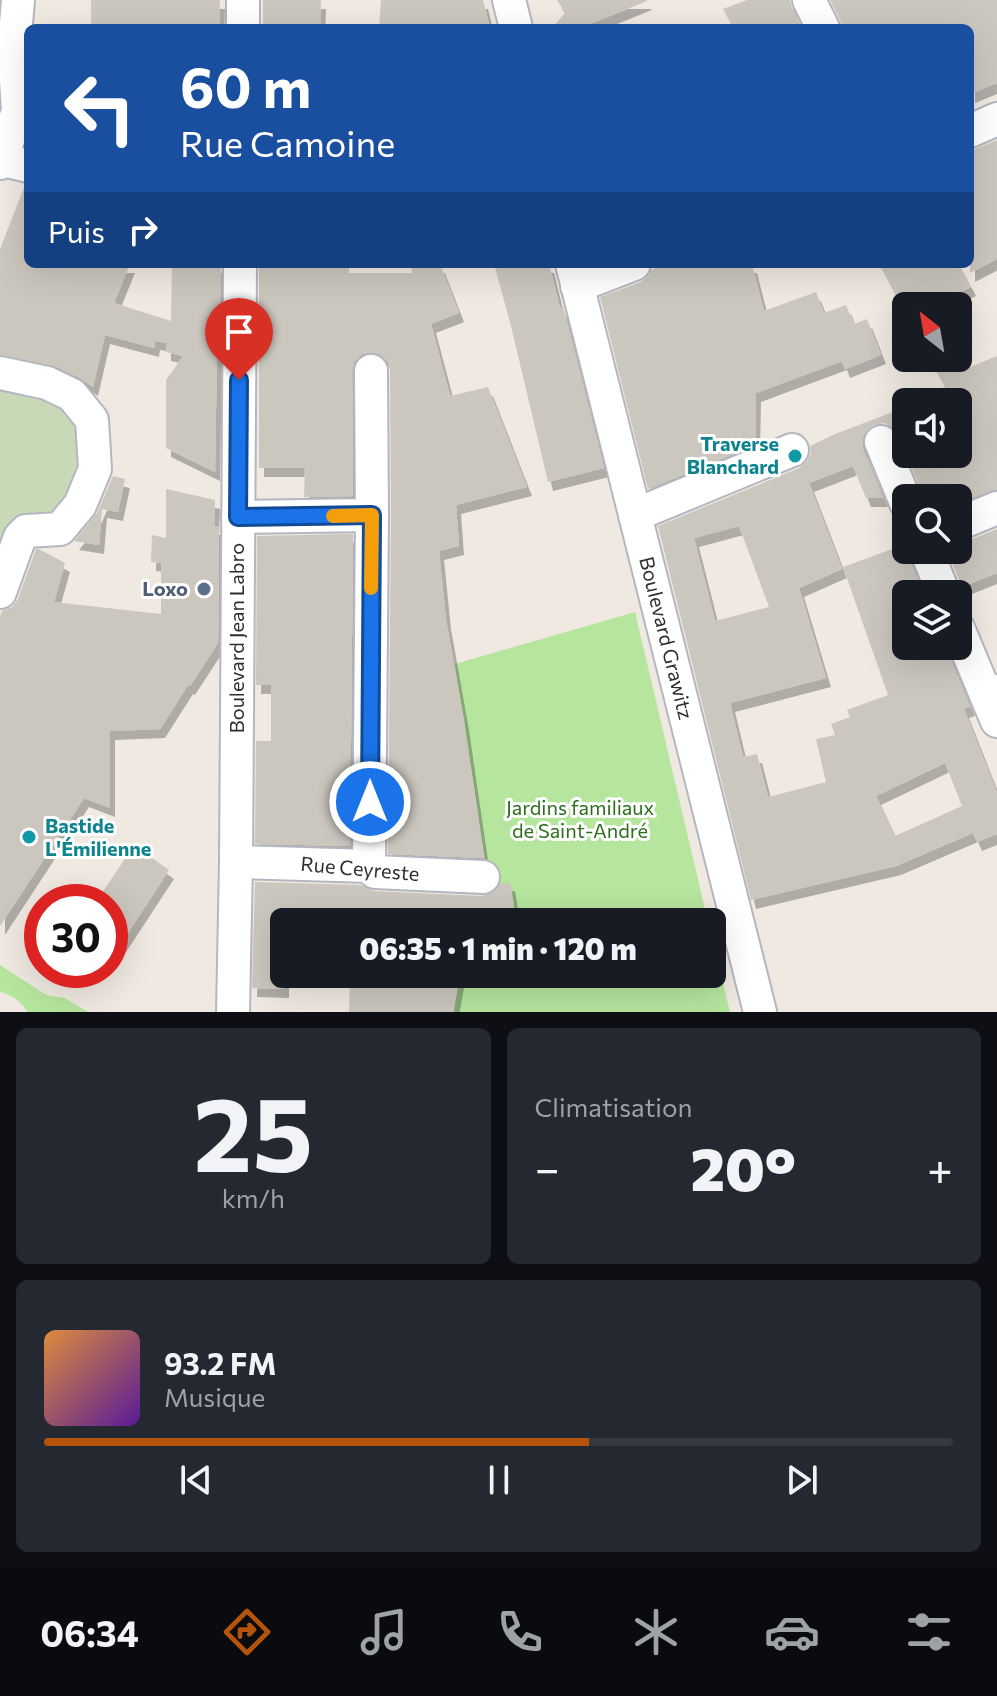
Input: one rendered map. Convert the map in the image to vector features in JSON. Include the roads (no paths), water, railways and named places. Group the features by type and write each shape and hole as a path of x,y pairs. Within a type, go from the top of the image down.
{"street":[{"path":"7,162 18,111 14,48 18,0"},
{"path":"243,0 243,24"},
{"path":"509,0 515,24"},
{"path":"809,0 821,24"},
{"path":"974,129 997,119"},
{"name":"Boulevard Jean Labro","path":"233,1012 240,268"},
{"path":"575,275 613,268"},
{"name":"Boulevard Grawitz","path":"575,275 760,1012"},
{"path":"369,866 371,371"},
{"path":"0,373 47,383 72,395 92,420 95,469 80,505 60,529 26,531 20,537 0,592"},
{"path":"881,442 898,484"},
{"path":"635,515 792,450"},
{"path":"972,518 997,508"},
{"path":"238,517 372,515"},
{"path":"972,658 993,702"},
{"name":"Rue Ceyreste","path":"236,862 369,866 375,872 483,877"}],"place":[{"name":"Traverse Blanchard","path":"795,456"},
{"name":"Loxo","path":"204,589"},
{"name":"Bastide L'Émilienne","path":"29,837"}],"park label":[{"name":"Jardins familiaux de Saint-André","path":"580,820"}]}
